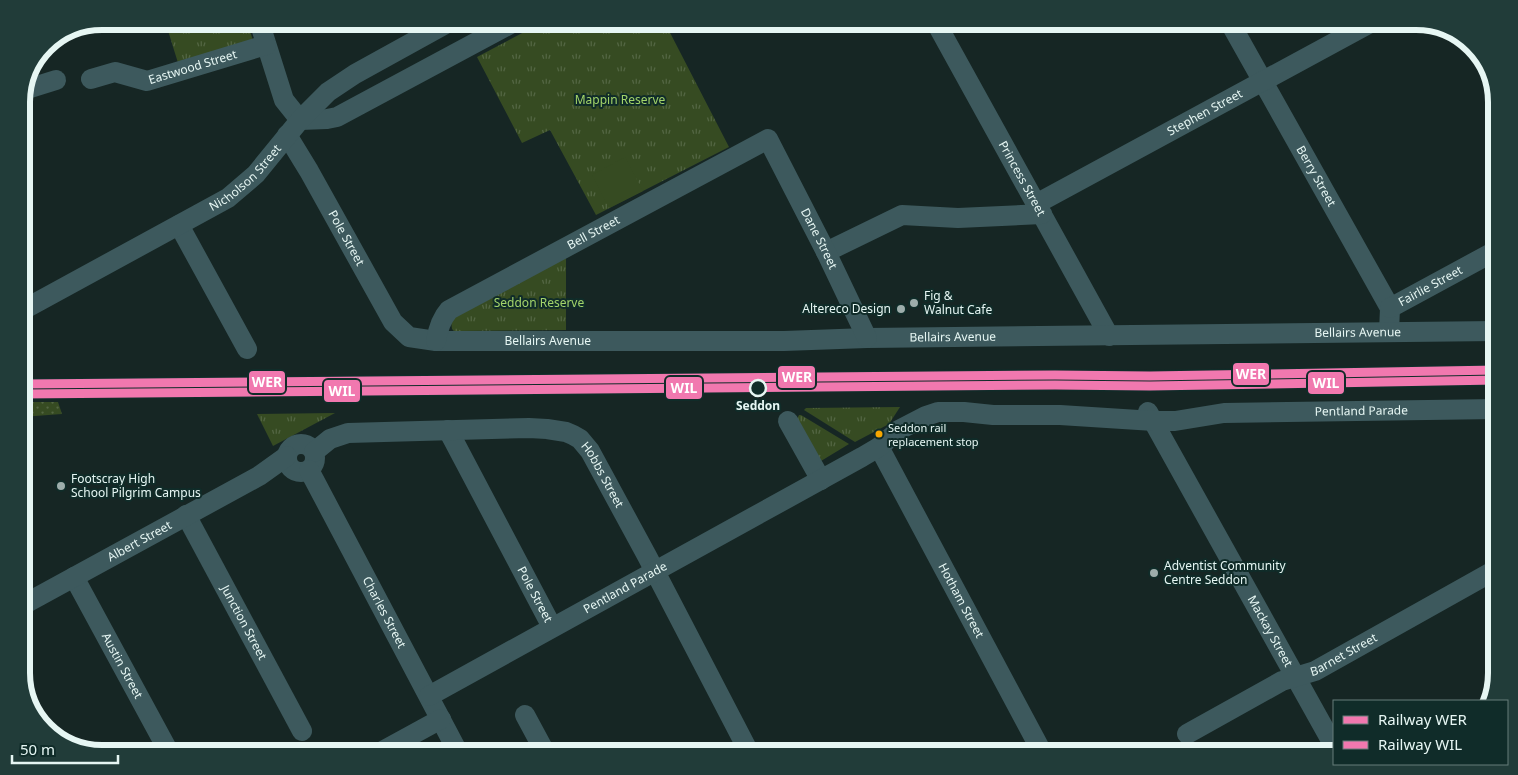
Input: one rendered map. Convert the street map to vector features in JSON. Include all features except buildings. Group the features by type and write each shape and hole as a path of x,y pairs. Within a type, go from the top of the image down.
{"street":[{"path":"262,30 284,100 300,120 337,117 499,30"},
{"name":"Nicholson Street","path":"30,306 218,204 245,184 262,167 320,98 343,82 435,30"},
{"name":"Princess Street","path":"940,30 1109,336"},
{"name":"Berry Street","path":"1234,30 1390,308"},
{"name":"Stephen Street","path":"826,252 902,215 912,214 958,218 1039,209 1262,81 1357,30"},
{"name":"Eastwood Street","path":"91,80 115,72 147,81 266,45"},
{"path":"31,88 56,80"},
{"name":"Pole Street","path":"287,135 393,322 409,337"},
{"name":"Dane Street","path":"768,139 826,252 867,338"},
{"name":"Bell Street","path":"436,341 444,315 450,310 768,139"},
{"path":"179,225 246,349"},
{"name":"Fairlie Street","path":"1390,308 1488,255"},
{"path":"1389,332 1390,308"},
{"name":"Bellairs Avenue","path":"409,337 436,341 784,341 867,338 1488,331"},
{"name":"Pentland Parade","path":"429,696 821,480 879,447 899,430 933,413 1060,415 1114,410 1151,417 1198,409 1224,413 1488,409"},
{"name":"Mackay Street","path":"1151,417 1333,744"},
{"path":"788,421 821,480"},
{"name":"Hobbs Street","path":"300,461 330,439 348,433 529,428 559,430 573,434 590,451 745,745"},
{"name":"Pole Street","path":"448,430 552,627"},
{"name":"Hotham Street","path":"879,447 1038,745"},
{"name":"Albert Street","path":"30,602 258,476 300,461"},
{"name":"Charles Street","path":"300,461 455,745"},
{"name":"Junction Street","path":"186,515 302,731"},
{"name":"Barnet Street","path":"1187,734 1282,681 1312,672 1488,574"},
{"name":"Austin Street","path":"74,577 165,745"},
{"path":"525,715 541,745"},
{"path":"393,745 441,719"}],"green space":[{"path":"168,30 250,30 254,44 179,66"},
{"name":"Mappin Reserve","path":"528,30 669,30 729,147 596,215 550,130 522,143 477,57"},
{"path":"625,157 643,191 609,208 592,175"},
{"name":"Seddon Reserve","path":"566,258 566,330 454,331 452,329 451,321 456,315"},
{"path":"30,402 58,402 62,414 30,416"},
{"path":"900,407 889,424 855,442 804,410 806,408"},
{"path":"335,413 273,446 257,414"},
{"path":"799,415 849,444 821,461 797,419"}],"rail line":[{"name":"WER","path":"30,384 1055,375 1150,376 1488,370"},
{"name":"WIL","path":"30,394 1055,385 1150,386 1488,380"}],"place":[{"name":"Fig & Walnut Cafe","path":"914,303"},
{"name":"Altereco Design","path":"901,309"},
{"name":"Seddon","path":"758,388"},
{"name":"Seddon rail replacement stop","path":"879,434"},
{"name":"Footscray High School Pilgrim Campus","path":"61,486"},
{"name":"Adventist Community Centre Seddon","path":"1154,573"}]}
